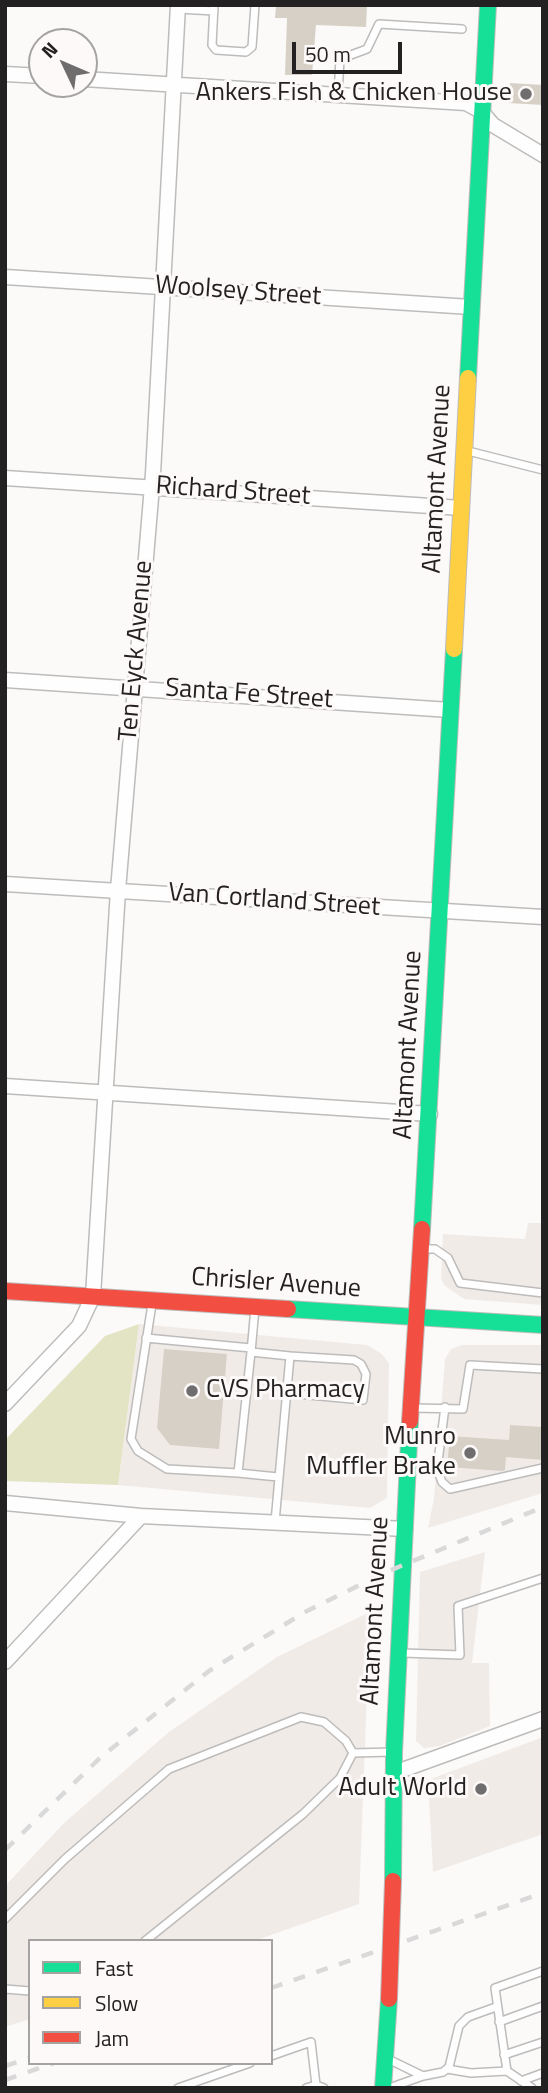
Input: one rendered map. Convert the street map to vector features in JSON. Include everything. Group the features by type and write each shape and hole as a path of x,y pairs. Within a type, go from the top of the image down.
{"main road":[{"name":"Altamont Avenue","path":"383,2088 389,1999 398,1653 415,1319 430,1114 488,5"},
{"name":"Chrisler Avenue","path":"5,1291 543,1325"}],"street":[{"name":"Ten Eyck Avenue","path":"93,1296 118,890 152,486 178,7"},
{"path":"5,74 28,75"},
{"path":"98,80 466,103 481,111 494,125 543,155"},
{"name":"Woolsey Street","path":"5,277 471,307"},
{"name":"Richard Street","path":"5,478 461,508"},
{"name":"Santa Fe Street","path":"5,680 450,710"},
{"name":"Van Cortland Street","path":"5,884 543,917"},
{"path":"5,1086 430,1114"},
{"path":"5,1404 79,1326 93,1296"},
{"path":"5,1503 141,1516 405,1529"},
{"path":"5,1662 141,1516"},
{"path":"394,1773 543,1719"}],"lane":[{"path":"178,7 214,8 212,45 216,50 246,52 252,47 255,5"},
{"path":"338,95 340,59 367,49 379,24 461,29"},
{"path":"464,450 543,470"},
{"path":"420,1248 435,1249 448,1258 460,1283 543,1293"},
{"path":"152,1300 131,1439 138,1451 167,1469 278,1477"},
{"path":"238,1473 255,1307"},
{"path":"146,1338 290,1356 354,1360 361,1364 366,1374 363,1400 287,1393"},
{"path":"275,1523 290,1356"},
{"path":"412,1408 463,1409 470,1365 543,1368"},
{"path":"445,1407 437,1468 442,1482 450,1489 543,1468"},
{"path":"398,1653 460,1655 458,1606 543,1578"},
{"path":"5,1919 75,1851 169,1769 301,1717 324,1722 346,1741 353,1753"},
{"path":"353,1753 394,1752"},
{"path":"147,1939 303,1814 340,1778 353,1753"},
{"path":"507,2071 495,1988 543,1971"},
{"path":"5,1989 28,1991"},
{"path":"389,2088 424,2076 443,2073 447,2068 459,2026 468,2017 496,2007"},
{"path":"499,2022 543,2007"},
{"path":"273,2055 311,2042 316,2085"},
{"path":"504,2055 543,2042"},
{"path":"385,2058 424,2076"},
{"path":"178,2088 244,2065"},
{"path":"447,2068 471,2073 507,2071 532,2088"},
{"path":"521,2081 543,2073"},
{"path":"306,2088 316,2085 324,2088"}],"shaded area":[{"path":"528,1223 543,1223 543,1305 464,1299 445,1286 441,1279 443,1234 525,1239"},
{"path":"139,1324 367,1345 382,1354 389,1363 387,1498 370,1508 118,1485"},
{"path":"462,1345 543,1345 543,1493 428,1528 434,1498 445,1359 451,1349"},
{"path":"485,1552 472,1663 489,1663 490,1726 440,1746 424,1748 416,1741 420,1572"},
{"path":"370,1612 359,1904 260,1939 28,1939 28,2020 5,2027 5,1886 64,1823 169,1732 277,1657"},
{"path":"543,1737 543,1834 433,1872 428,1780"}],"green space":[{"path":"139,1324 118,1485 5,1481 5,1440 105,1336"}],"building":[{"path":"276,5 367,5 366,27 316,25 312,75 285,75 287,18 275,18"},
{"name":"Ankers Fish & Chicken House","path":"510,83 543,85 543,105 508,103"},
{"name":"CVS Pharmacy","path":"164,1349 227,1354 219,1449 170,1445 157,1428"},
{"path":"510,1425 543,1427 543,1460 506,1457 505,1470 502,1471 447,1467 450,1436 509,1440"}],"railway":[{"path":"5,1850 101,1757 209,1671 305,1612 384,1573 543,1507"},
{"path":"273,1987 543,1893"},
{"path":"5,2066 28,2059"},
{"path":"5,2080 48,2065"}],"traffic: fast":[{"path":"468,378 488,5"},
{"path":"422,1229 454,649"},
{"path":"288,1309 543,1325"},
{"path":"393,1881 394,1752 410,1421"},
{"path":"383,2088 389,1999"}],"traffic: slow":[{"path":"454,649 468,378"}],"traffic: jam":[{"path":"410,1421 422,1229"},
{"path":"5,1291 288,1309"},
{"path":"389,1999 393,1881"}],"place":[{"name":"Ankers Fish & Chicken House","path":"526,94"},
{"name":"CVS Pharmacy","path":"192,1391"},
{"name":"Munro Muffler Brake","path":"470,1453"},
{"name":"Adult World","path":"481,1789"}]}
